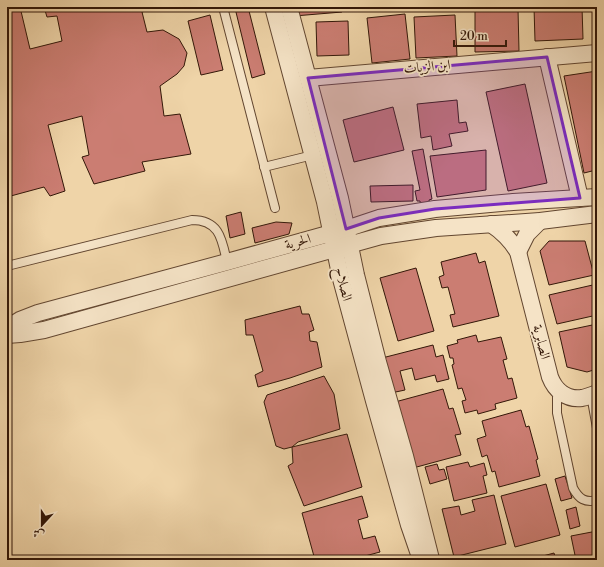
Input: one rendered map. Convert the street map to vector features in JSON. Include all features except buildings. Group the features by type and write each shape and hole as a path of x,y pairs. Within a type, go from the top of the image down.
{"street":[{"name":"الصلاح","path":"273,7 325,202 339,231"},
{"name":"الصلاح","path":"289,7 340,198 339,231 342,247 341,279 374,401 420,560"},
{"name":"ابن الزيات","path":"308,78 597,53"},
{"path":"547,57 580,198"},
{"name":"الحرية","path":"7,328 20,320 38,313 339,231 379,218 435,210 513,202 597,197"},
{"name":"الحرية","path":"7,335 44,330 381,236 436,228 540,221 597,214"},
{"path":"518,252 527,234 540,221"},
{"name":"الصابرية","path":"491,224 507,236 518,252 550,376 553,384 558,390"},
{"name":"الصلاح","path":"342,247 356,275 431,560"},
{"path":"558,390 573,398 582,398 594,394"}],"lane":[{"path":"223,7 275,208"},
{"path":"264,167 312,155"},
{"path":"7,266 192,220 206,221 217,230 220,235 227,262"},
{"path":"558,390 557,413 573,488 577,495 583,500 590,502 597,500"},
{"path":"594,394 597,428"}],"highlighted area":[{"path":"547,57 580,198 435,209 379,218 346,229 308,78"}]}
